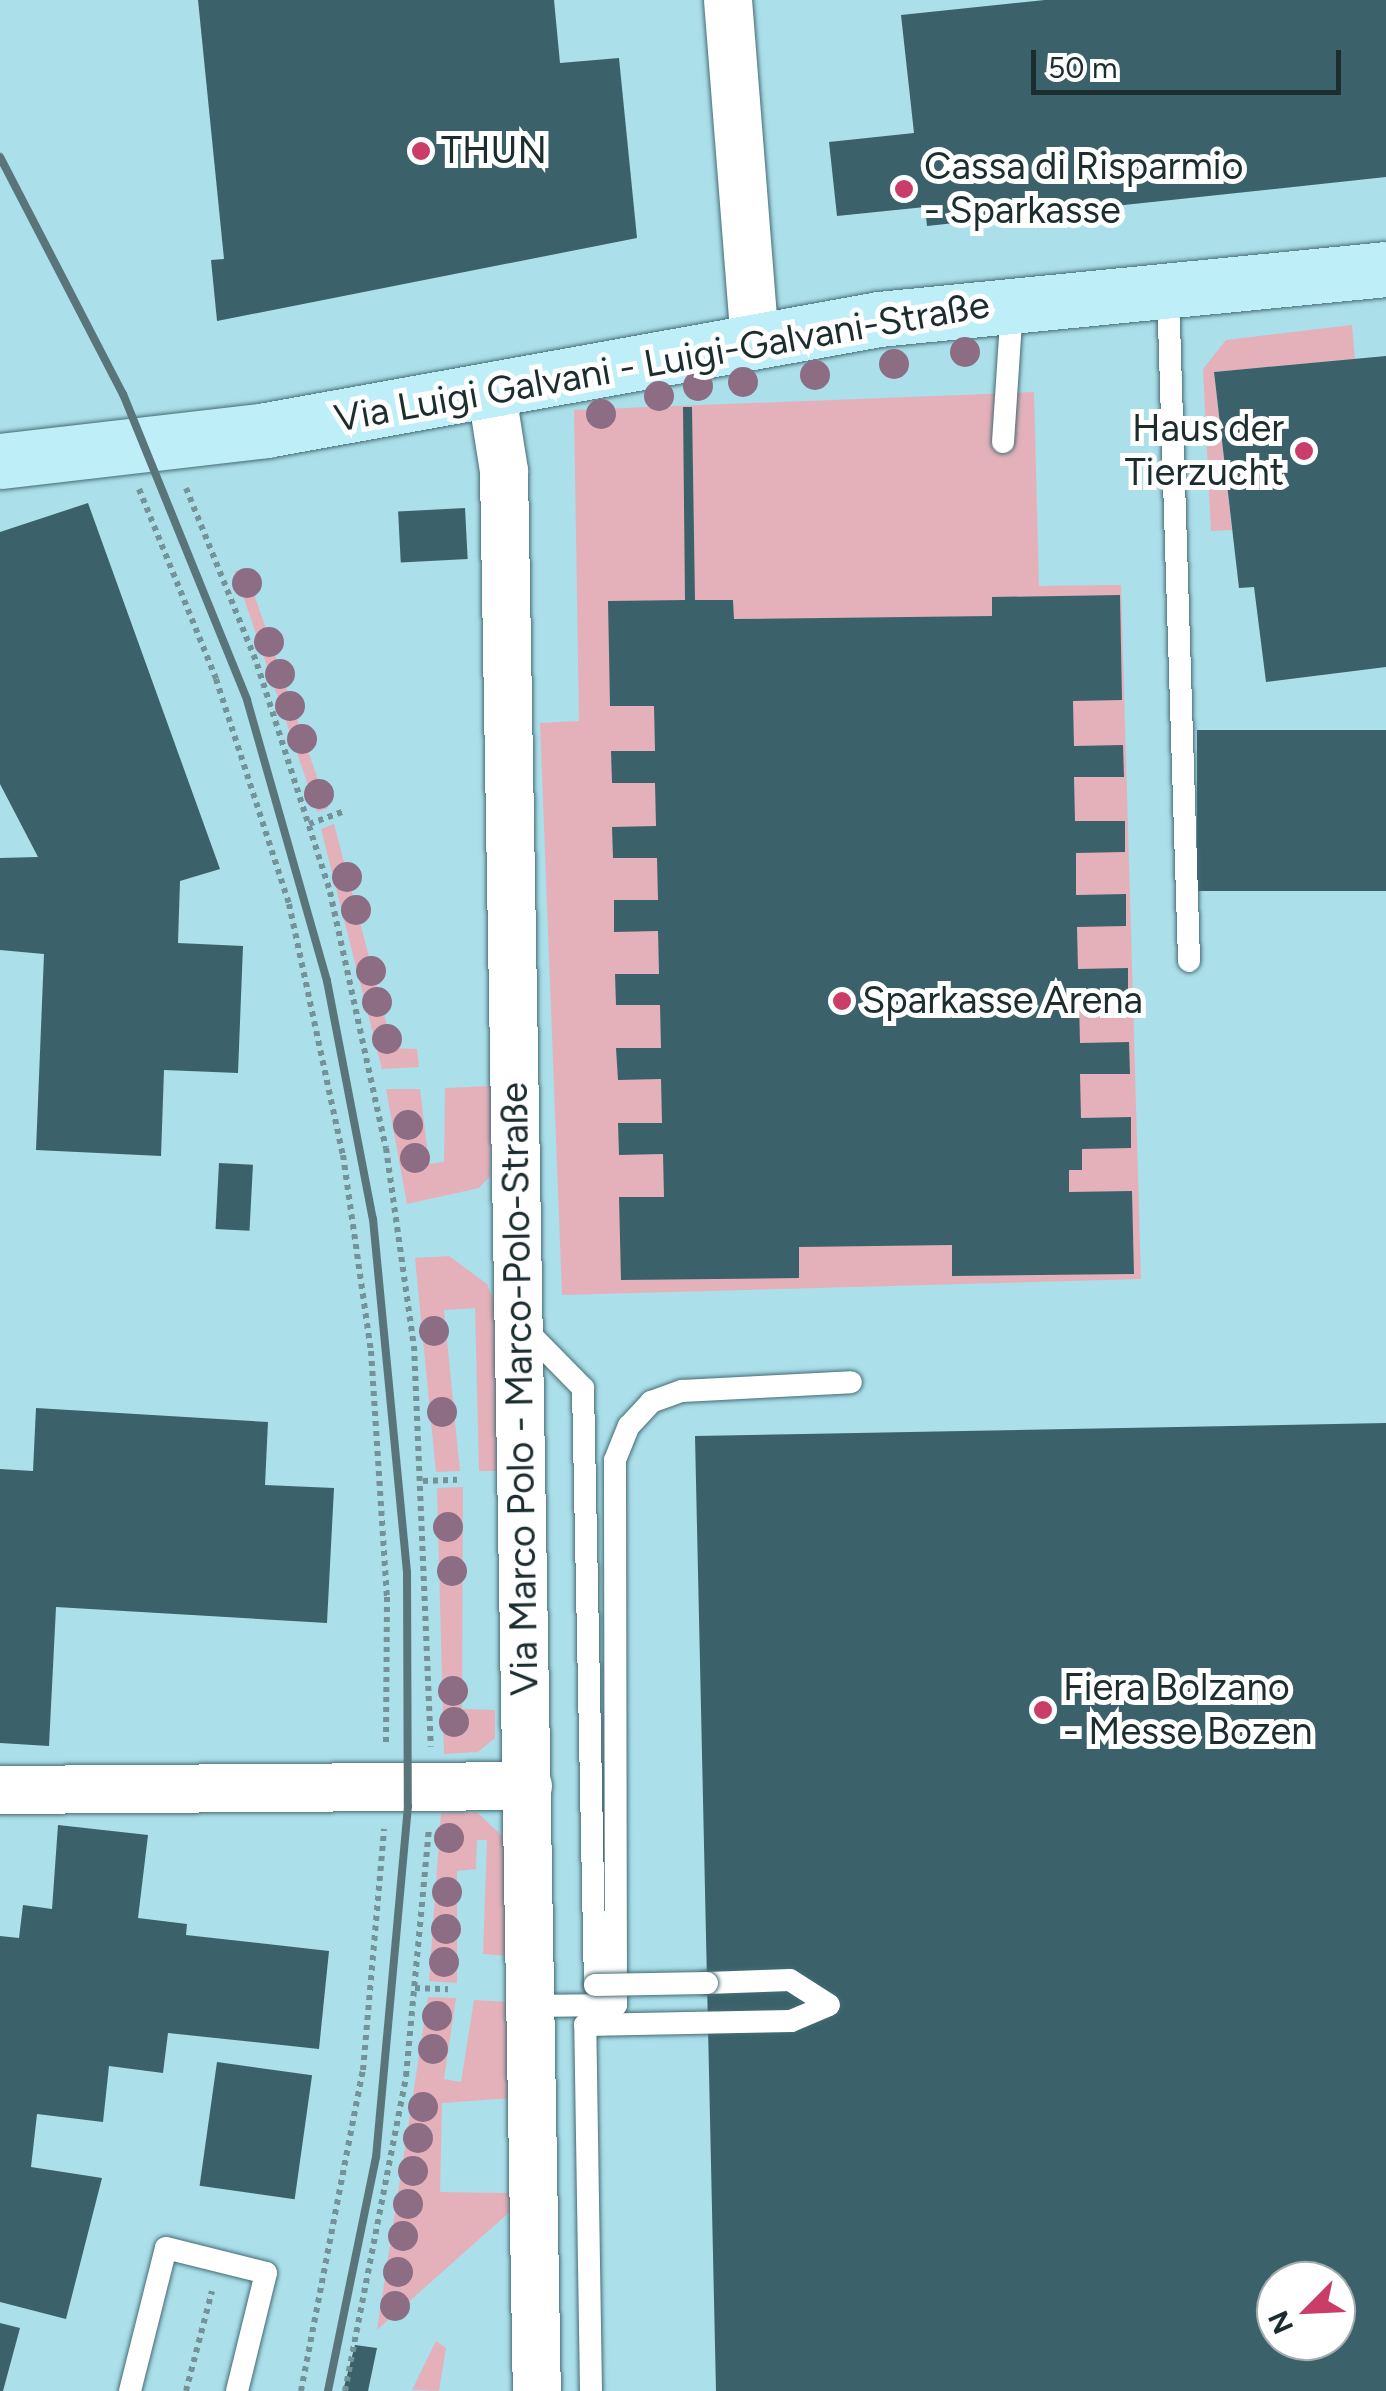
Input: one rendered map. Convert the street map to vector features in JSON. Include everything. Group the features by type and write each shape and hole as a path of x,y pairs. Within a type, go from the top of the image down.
{"main road":[{"name":"Via Luigi Galvani - Luigi-Galvani-Straße","path":"0,462 144,445 1012,303 1386,269"}],"street":[{"path":"728,0 755,344"},
{"name":"Via Marco Polo - Marco-Polo-Straße","path":"491,388 504,470 537,2391"},
{"path":"0,1790 385,1791 528,1786"}],"lane":[{"path":"1168,291 1189,962"},
{"path":"1003,442 1012,303"},
{"path":"519,1323 583,1388 595,1986 790,1980 829,2005 790,2021 585,2025 591,2391"},
{"path":"528,2006 616,2004 615,1460 650,1402 682,1391 851,1382"},
{"path":"130,2391 166,2248 266,2273 237,2391"}],"path":[{"path":"144,445 257,664 308,824 386,1148 423,1481 432,1788 415,1988 346,2391"},
{"path":"144,445 288,904 344,1155 371,1350 387,1597 385,1791 363,2070 301,2391"},
{"path":"308,824 344,811"},
{"path":"423,1481 457,1480"},
{"path":"415,1988 448,1989"},
{"path":"186,2391 220,2262"}],"shaded area":[{"path":"0,0 1386,0 1386,2391 0,2391"},
{"path":"1352,325 1355,359 1214,372 1232,530 1211,531 1203,369 1226,340"},
{"name":"Sparkasse Arena","path":"1034,392 1039,586 1121,585 1141,1279 562,1295 540,723 579,721 574,410"},
{"path":"245,568 328,808 317,812 235,572"},
{"path":"334,824 393,1048 417,1049 419,1067 382,1069 321,829"},
{"path":"492,1086 490,1176 479,1188 407,1204 386,1089 420,1089 429,1164 444,1162 445,1088"},
{"path":"449,1256 487,1284 494,1301 497,1471 479,1471 475,1308 444,1310 460,1471 436,1472 415,1258"},
{"path":"463,1487 462,1709 495,1710 495,1738 478,1752 444,1754 437,1488"},
{"path":"477,1812 503,1837 509,1956 483,1954 487,1840 477,1840 476,1869 457,1871 457,1983 429,1981 441,1813"},
{"path":"428,1997 456,1998 444,2079 461,2082 474,2000 512,2002 513,2098 442,2103 440,2192 511,2193 512,2210 377,2330"},
{"path":"436,2341 446,2348 439,2391 412,2390"}],"building":[{"name":"THUN","path":"198,0 554,0 560,63 619,58 637,238 217,321 211,260 224,259"},
{"path":"1045,0 1386,0 1386,177 927,226 925,207 837,216 829,142 914,133 901,15"},
{"name":"Haus der Tierzucht","path":"1386,356 1386,667 1266,682 1254,587 1239,588 1214,372"},
{"name":"Sparkasse Arena","path":"683,407 692,407 695,600 733,600 734,619 992,616 992,597 1120,595 1122,700 1073,701 1074,746 1123,745 1124,777 1074,777 1075,821 1125,821 1125,852 1076,853 1076,895 1126,894 1126,926 1077,927 1078,969 1128,968 1128,999 1079,1000 1080,1043 1129,1042 1130,1074 1080,1074 1081,1118 1131,1117 1131,1148 1082,1149 1082,1170 1069,1170 1069,1192 1132,1191 1134,1274 952,1276 952,1245 799,1247 799,1278 621,1280 619,1197 664,1197 663,1154 619,1155 618,1123 662,1123 661,1079 618,1080 616,1048 661,1048 660,1005 616,1005 615,974 659,974 658,931 614,932 614,900 658,900 657,858 613,858 612,827 656,826 655,783 612,783 611,751 655,751 654,706 610,706 608,601 685,600"},
{"path":"88,503 220,869 180,881 178,943 243,946 238,1073 164,1070 161,1156 36,1150 44,954 0,950 0,858 38,857 0,784 0,532"},
{"path":"465,508 468,559 401,562 398,512"},
{"path":"1197,730 1386,730 1386,891 1197,891"},
{"path":"219,1163 253,1165 249,1231 216,1229"},
{"path":"36,1408 268,1422 265,1485 334,1488 327,1623 56,1607 49,1746 0,1743 0,1469 33,1471"},
{"name":"Fiera Bolzano - Messe Bozen","path":"1386,1423 1386,2391 716,2391 695,1436"},
{"path":"58,1825 148,1835 138,1918 187,1924 186,1935 329,1951 319,2049 168,2033 163,2073 109,2066 103,2122 37,2114 31,2167 102,2178 66,2319 0,2302 0,1936 19,1938 23,1905 52,1909"},
{"path":"217,2062 312,2075 295,2199 200,2186"},
{"path":"0,2323 20,2328 3,2391 0,2391"},
{"path":"355,2345 377,2348 368,2391 343,2391"}],"railway":[{"path":"0,157 123,394 247,700 327,981 373,1219 407,1572 408,1806 376,2157 328,2391"}],"place":[{"name":"THUN","path":"421,151"},
{"name":"Cassa di Risparmio - Sparkasse","path":"904,189"},
{"name":"Haus der Tierzucht","path":"1304,451"},
{"name":"Sparkasse Arena","path":"842,1001"},
{"name":"Fiera Bolzano - Messe Bozen","path":"1043,1710"}]}
